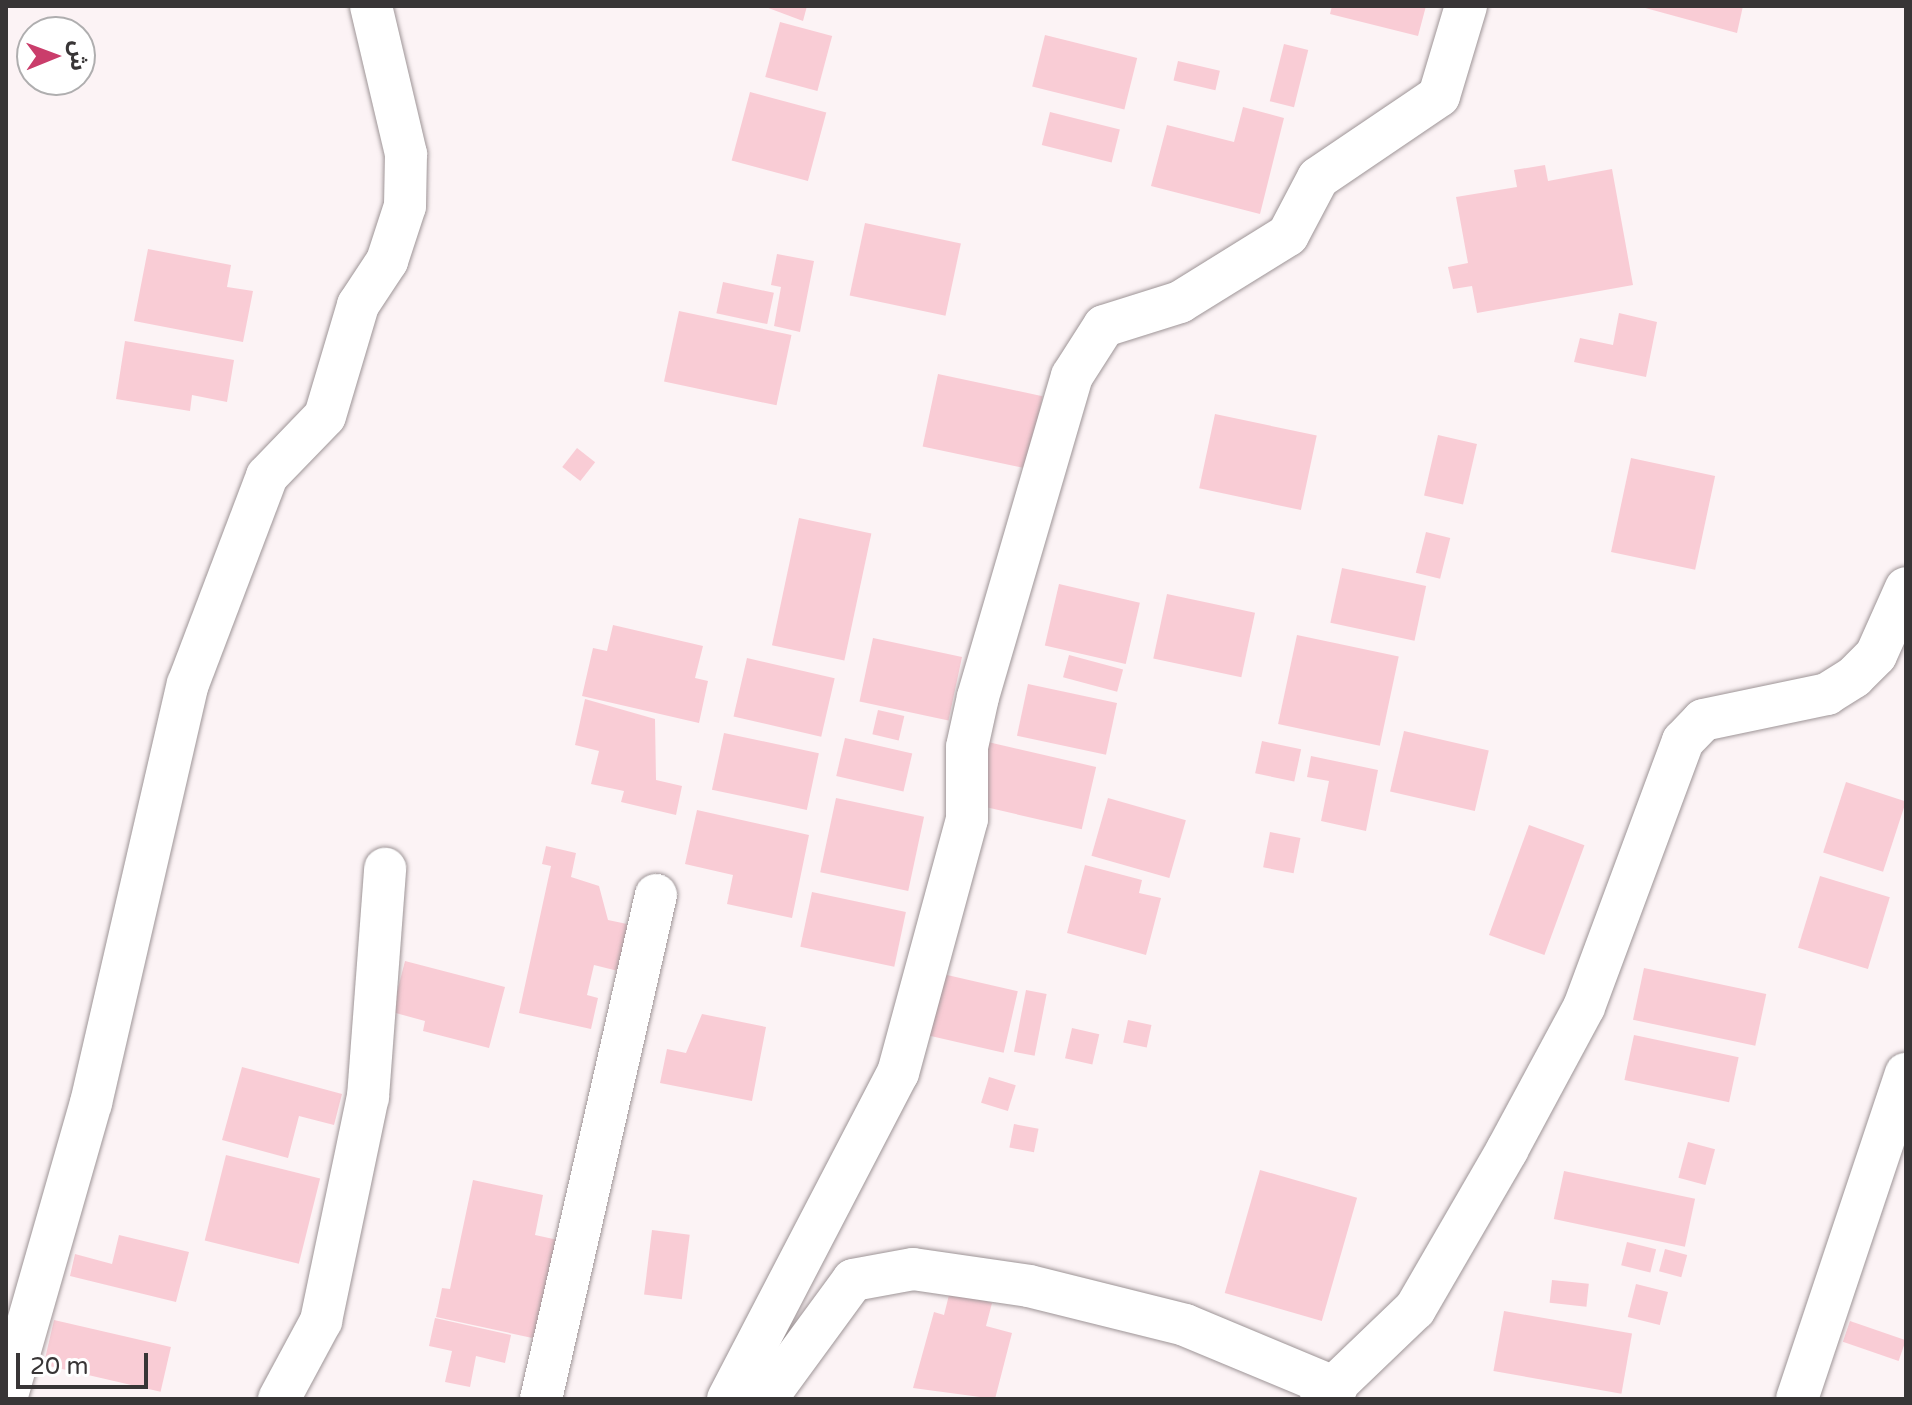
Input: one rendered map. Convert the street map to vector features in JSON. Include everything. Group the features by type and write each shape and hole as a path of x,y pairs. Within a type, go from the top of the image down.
{"street":[{"path":"6,1399 91,1103 188,684 267,476 325,416 358,305 387,261 405,206 406,154 371,6"},
{"path":"728,1399 898,1073 967,819 967,747 978,697 1072,376 1104,326 1180,302 1288,235 1318,178 1439,96 1466,6"},
{"path":"766,1399 853,1280 913,1269 1029,1286 1185,1325 1329,1393 1415,1309 1584,1007 1683,741 1703,720 1827,694 1854,677 1876,655 1906,588"},
{"path":"279,1399 321,1321 368,1097 385,869"},
{"path":"541,1399 656,895"},
{"path":"1797,1399 1906,1074"}],"building":[{"path":"763,6 807,6 803,21"},
{"path":"1332,6 1426,6 1418,36 1330,14"},
{"path":"1638,6 1743,6 1737,33"},
{"path":"780,22 832,36 817,91 765,77"},
{"path":"1045,35 1137,58 1124,109 1032,86"},
{"path":"1284,44 1308,50 1294,107 1270,101"},
{"path":"1178,61 1220,71 1215,90 1174,80"},
{"path":"750,92 826,112 808,181 732,161"},
{"path":"1243,107 1284,118 1260,214 1151,186 1167,125 1234,142"},
{"path":"1050,112 1120,129 1112,162 1042,145"},
{"path":"1545,165 1548,181 1612,169 1633,285 1477,313 1472,286 1453,289 1448,267 1468,263 1456,197 1517,187 1514,170"},
{"path":"865,223 961,243 945,316 850,295"},
{"path":"148,249 231,265 227,287 253,291 243,342 134,321"},
{"path":"777,254 814,261 800,332 774,326 781,287 771,285"},
{"path":"723,282 774,293 767,324 716,313"},
{"path":"679,311 791,335 777,405 664,381"},
{"path":"1619,313 1657,322 1646,377 1574,362 1580,338 1613,345"},
{"path":"125,341 234,360 227,402 192,395 190,411 116,399"},
{"path":"938,374 1043,396 1027,469 923,446"},
{"path":"1215,414 1317,436 1301,510 1199,488"},
{"path":"1438,435 1477,444 1463,504 1424,495"},
{"path":"577,448 595,462 580,481 562,467"},
{"path":"1631,458 1715,476 1695,570 1611,552"},
{"path":"799,518 871,533 844,661 772,645"},
{"path":"1426,532 1450,538 1440,579 1416,573"},
{"path":"1342,568 1426,586 1414,641 1330,623"},
{"path":"1059,584 1140,603 1126,664 1045,645"},
{"path":"1167,594 1255,613 1241,677 1153,659"},
{"path":"613,625 703,646 695,678 708,681 699,723 582,696 593,648 607,651"},
{"path":"1297,635 1399,657 1380,746 1278,724"},
{"path":"873,638 962,657 948,720 859,702"},
{"path":"1069,655 1123,669 1117,692 1063,677"},
{"path":"747,658 835,678 821,737 734,716"},
{"path":"1028,684 1117,703 1106,755 1017,736"},
{"path":"585,699 655,719 656,780 682,786 676,815 621,802 624,791 591,784 599,751 575,745"},
{"path":"878,710 904,716 899,740 872,734"},
{"path":"1404,731 1489,751 1475,811 1390,791"},
{"path":"724,733 819,753 807,810 712,790"},
{"path":"845,738 912,754 903,792 836,776"},
{"path":"1262,741 1301,749 1294,782 1255,773"},
{"path":"988,742 1096,767 1082,829 974,804"},
{"path":"1311,756 1378,770 1366,831 1321,821 1329,781 1307,777"},
{"path":"1846,782 1906,801 1883,872 1823,852"},
{"path":"836,798 924,817 908,891 820,872"},
{"path":"1108,798 1186,820 1169,878 1091,856"},
{"path":"697,810 809,835 792,918 727,904 733,875 685,864"},
{"path":"1529,825 1584,845 1544,955 1489,935"},
{"path":"1270,832 1300,838 1294,873 1263,867"},
{"path":"546,846 576,853 571,877 599,886 608,920 627,924 626,973 594,965 587,995 598,998 591,1029 519,1013 551,866 542,864"},
{"path":"1085,865 1142,880 1139,893 1161,898 1146,955 1067,933"},
{"path":"1820,876 1890,897 1868,969 1798,948"},
{"path":"812,892 906,912 894,967 800,947"},
{"path":"405,961 505,987 489,1048 423,1031 425,1021 392,1012"},
{"path":"1644,968 1766,994 1755,1046 1633,1020"},
{"path":"934,972 1018,991 1004,1053 920,1033"},
{"path":"1026,990 1047,994 1035,1056 1014,1052"},
{"path":"702,1014 766,1027 752,1101 660,1083 667,1049 686,1053"},
{"path":"1128,1020 1151,1025 1147,1047 1123,1042"},
{"path":"1072,1028 1099,1034 1092,1065 1065,1058"},
{"path":"1634,1035 1739,1057 1729,1102 1624,1080"},
{"path":"242,1067 342,1094 334,1125 299,1116 288,1158 222,1140"},
{"path":"989,1077 1016,1085 1008,1111 981,1103"},
{"path":"1014,1124 1039,1129 1034,1152 1009,1148"},
{"path":"1688,1142 1715,1149 1705,1185 1678,1178"},
{"path":"226,1155 320,1178 299,1264 205,1240"},
{"path":"1260,1170 1357,1198 1322,1321 1225,1293"},
{"path":"1564,1171 1695,1199 1685,1247 1554,1219"},
{"path":"473,1180 543,1195 535,1235 558,1240 537,1339 436,1317 442,1288 450,1289"},
{"path":"652,1230 690,1235 682,1299 644,1295"},
{"path":"119,1235 189,1252 176,1302 70,1276 75,1254 112,1264"},
{"path":"1627,1242 1656,1249 1650,1273 1621,1265"},
{"path":"1665,1249 1687,1255 1681,1277 1659,1271"},
{"path":"1552,1280 1589,1284 1586,1307 1550,1303"},
{"path":"1636,1284 1668,1292 1660,1325 1628,1317"},
{"path":"950,1291 992,1303 986,1326 1012,1333 995,1399 913,1388 934,1312 944,1315"},
{"path":"1504,1311 1632,1334 1621,1394 1493,1371"},
{"path":"435,1318 511,1335 505,1363 476,1356 470,1387 445,1382 452,1351 429,1346"},
{"path":"54,1320 171,1347 161,1392 44,1365"},
{"path":"1850,1321 1906,1340 1899,1361 1843,1342"}]}
